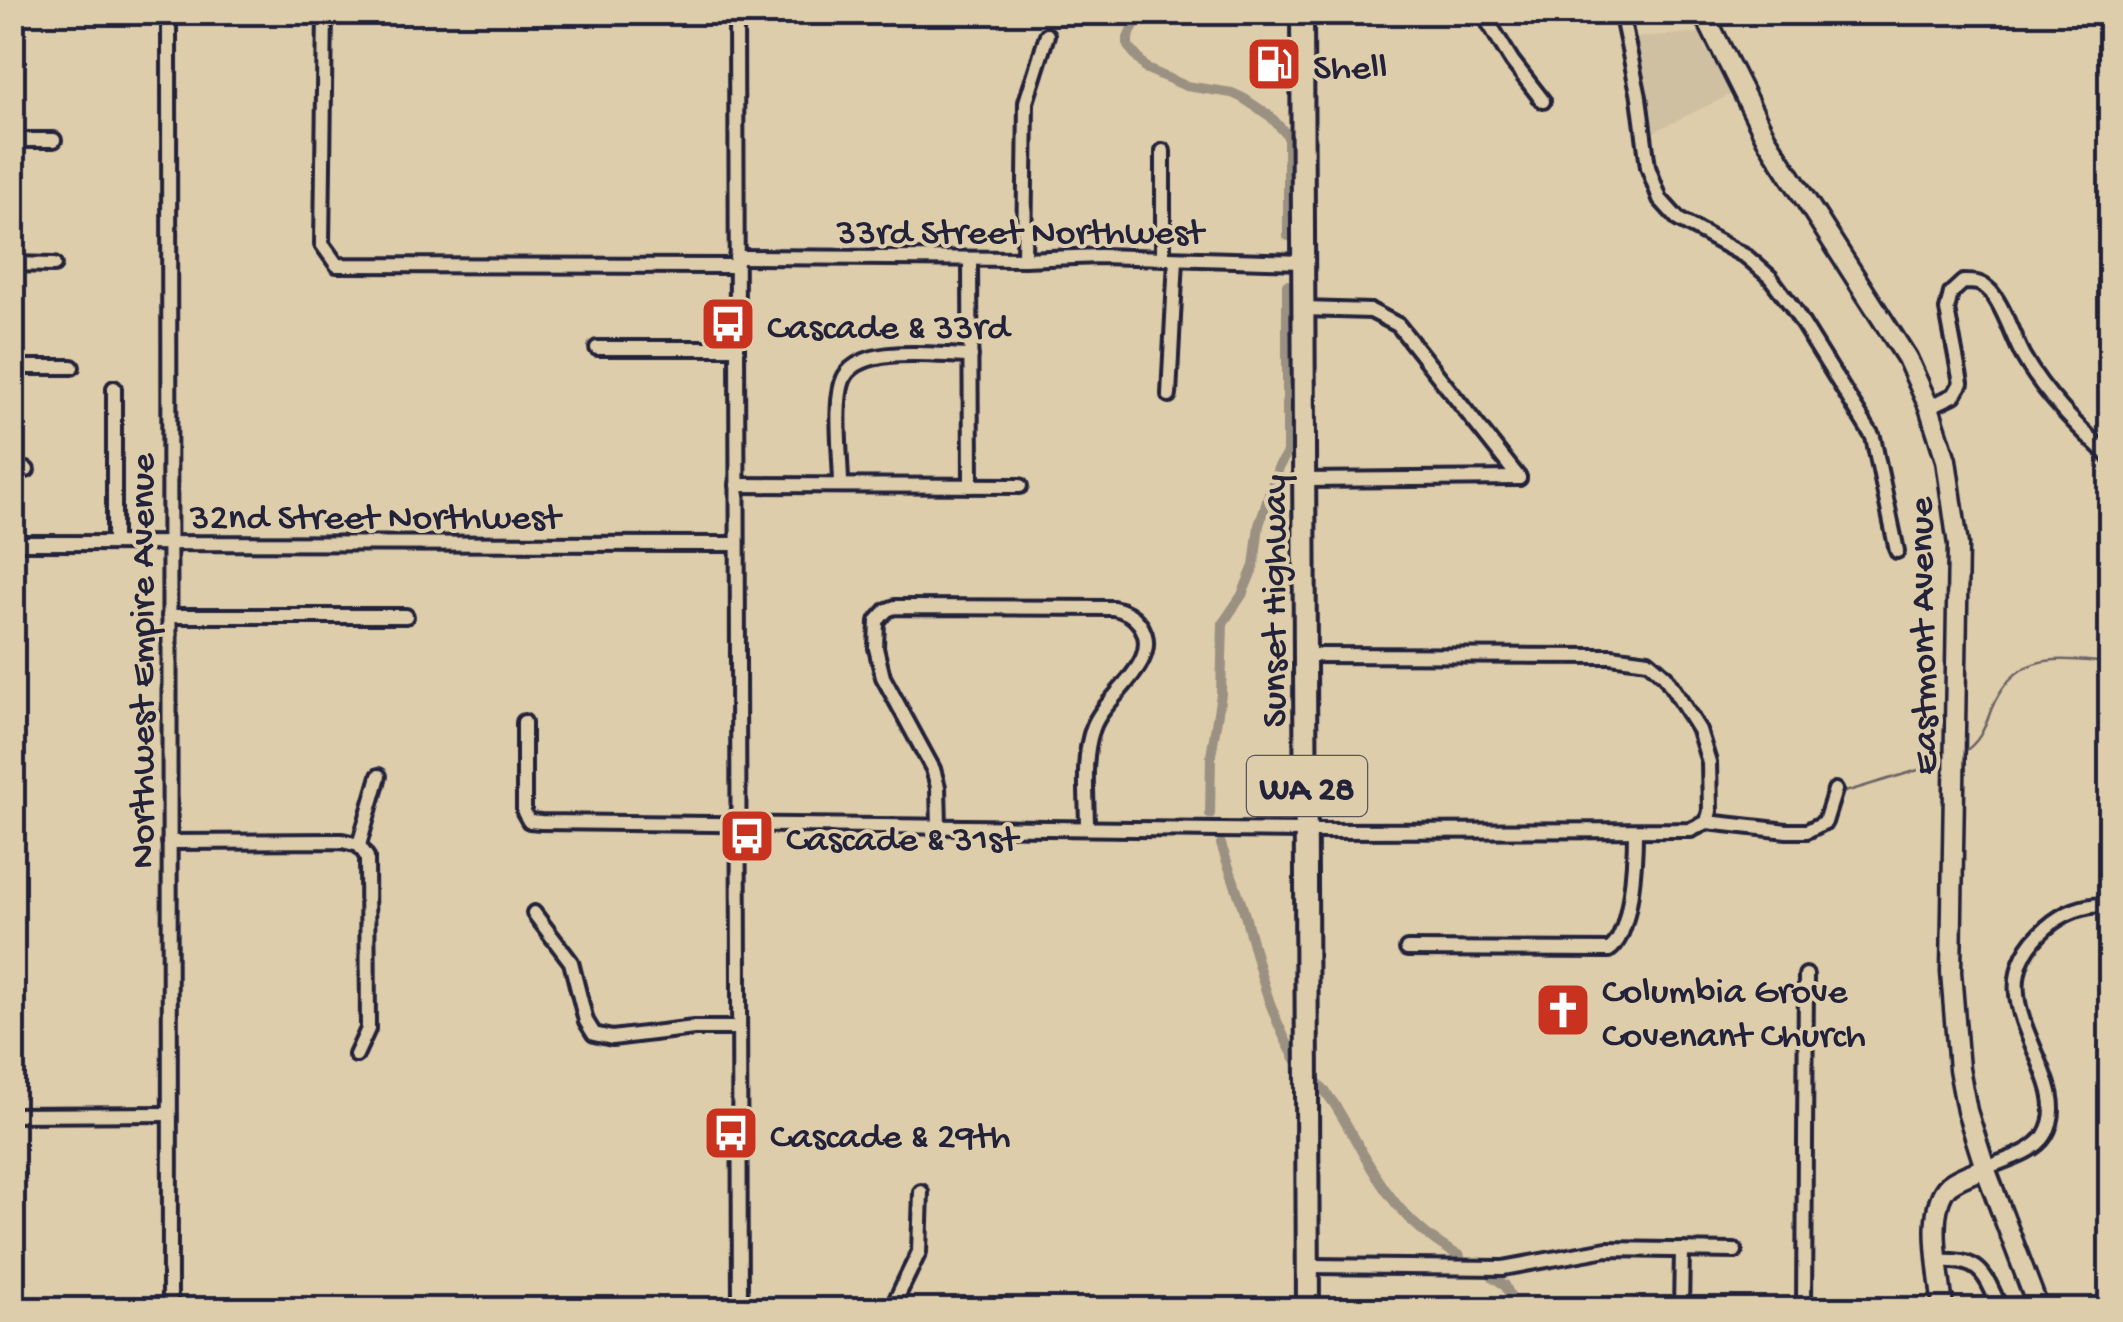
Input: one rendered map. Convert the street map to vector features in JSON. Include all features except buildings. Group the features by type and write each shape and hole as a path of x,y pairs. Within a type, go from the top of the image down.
{"highway":[{"name":"Sunset Highway","path":"1302,12 1308,1310"}],"main road":[{"name":"Eastmont Avenue","path":"1703,12 1766,138 1898,342 1930,407 1946,460 1956,523 1952,992 1959,1069 1985,1168 2039,1310"},
{"path":"1943,1310 1935,1214 1939,1198 1946,1187 1985,1168"}],"street":[{"name":"Northwest Empire Avenue","path":"169,12 170,1310"},
{"name":"33rd Street Northwest","path":"325,12 322,244 332,262 345,266 1100,256 1303,262"},
{"path":"736,12 740,1310"},
{"path":"1482,12 1543,101"},
{"path":"1621,12 1636,79 1648,167 1660,199 1678,220 1747,257 1770,277 1791,306 1873,437 1897,551"},
{"path":"1024,259 1026,102 1047,36"},
{"path":"12,140 54,140"},
{"path":"1162,151 1170,259 1169,394"},
{"path":"970,258 971,486"},
{"path":"12,264 54,265"},
{"path":"1930,407 1954,396 1961,383 1947,310 1951,293 1963,282 1979,282 1992,293 2025,359 2050,394 2110,457"},
{"path":"1303,308 1371,312 1398,324 1520,478 1305,480"},
{"path":"597,348 737,348"},
{"path":"841,484 840,398 846,374 860,362 883,355 970,356"},
{"path":"12,367 72,367"},
{"path":"114,388 114,543"},
{"path":"737,485 1020,486"},
{"name":"32nd Street Northwest","path":"12,544 737,544"},
{"path":"939,826 938,787 933,769 878,663 876,626 881,614 895,607 1113,608 1138,621 1146,636 1142,661 1100,712 1088,744 1087,828"},
{"path":"170,616 406,616"},
{"path":"1307,656 1611,656 1648,661 1665,676 1706,744 1710,811 1706,822"},
{"path":"524,722 524,812 529,820 1307,831 1691,830 1706,822 1807,831 1825,822 1835,790"},
{"path":"359,845 379,776"},
{"path":"1407,949 1609,950 1617,945 1625,928 1635,831"},
{"path":"169,842 342,841 359,845 367,857 368,1030 356,1055"},
{"path":"1985,1168 2034,1146 2046,1134 2050,1119 2048,1088 2018,1008 2022,962 2032,942 2058,918 2092,905 2110,906"},
{"path":"534,913 571,962 586,1020 594,1034 612,1038 694,1028 739,1028"},
{"path":"1804,1310 1806,975"},
{"path":"12,1115 168,1114"},
{"path":"891,1310 919,1252 921,1192"},
{"path":"1308,1266 1504,1268 1607,1249 1735,1251"},
{"path":"1682,1250 1682,1310"},
{"path":"1939,1261 1958,1260 1981,1270 2001,1310"}],"shaded area":[{"path":"1713,32 1740,90 1643,137 1629,43 1634,37"}],"waterway":[{"path":"1140,12 1128,46 1147,69 1186,86 1243,98 1270,116 1288,136 1288,236"},
{"path":"1210,814 1223,623 1242,595 1254,566 1259,525 1287,453 1287,285"},
{"path":"1961,754 1980,735 2001,690 2026,667 2056,660 2110,663"},
{"path":"1845,792 1945,762"},
{"path":"1221,844 1267,994 1299,1065"},
{"path":"1317,1082 1399,1207 1426,1234 1460,1256"},
{"path":"1493,1277 1505,1285 1517,1310"}],"place":[{"name":"Shell","path":"1274,64"},
{"name":"Cascade & 33rd","path":"728,324"},
{"name":"Cascade & 31st","path":"747,836"},
{"name":"Columbia Grove Covenant Church","path":"1563,1010"},
{"name":"Cascade & 29th","path":"731,1133"}]}
